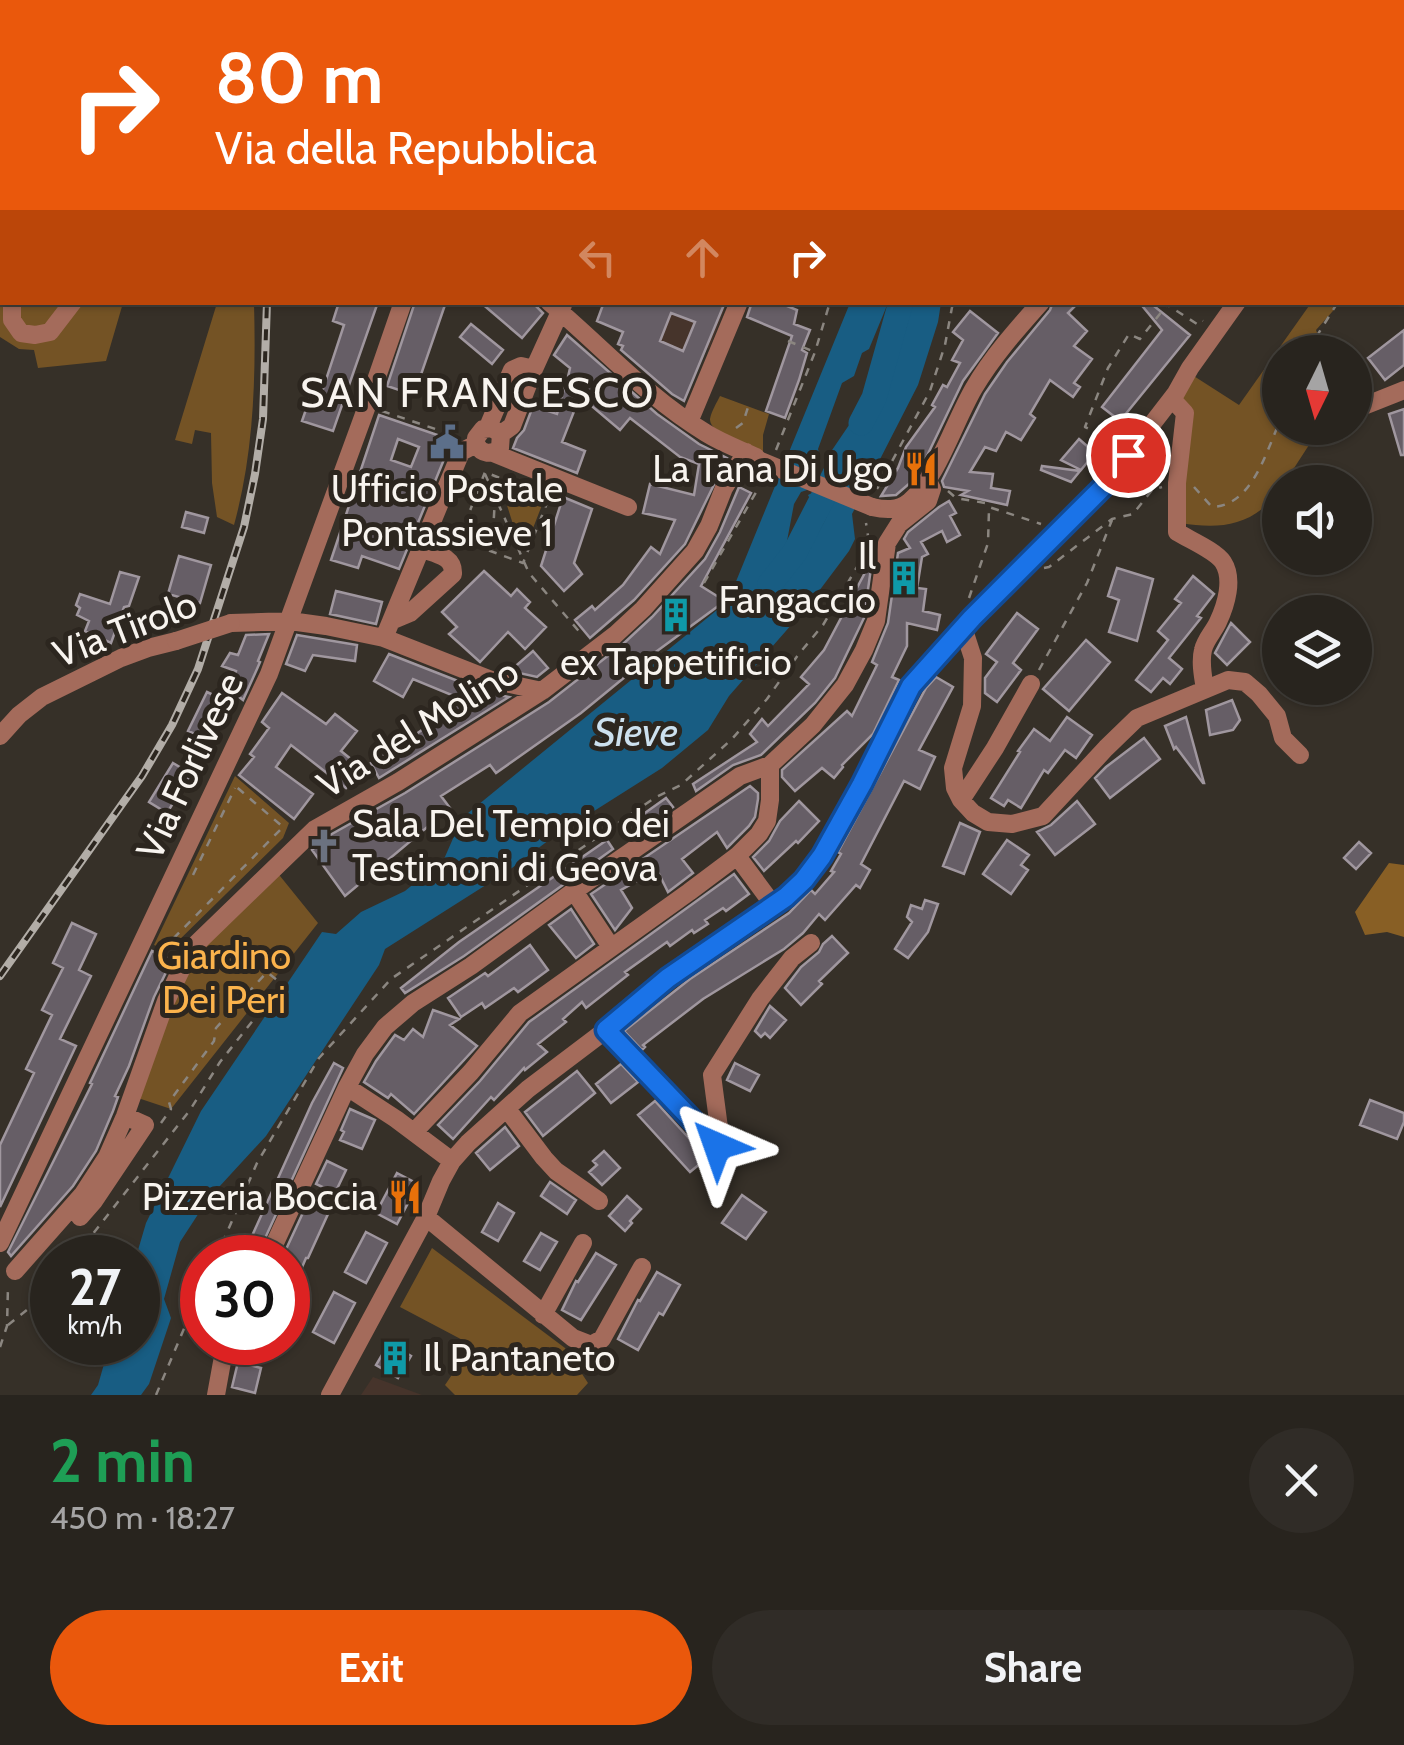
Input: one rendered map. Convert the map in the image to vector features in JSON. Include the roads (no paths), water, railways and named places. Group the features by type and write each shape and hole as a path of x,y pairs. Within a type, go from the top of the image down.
{"street":[{"path":"12,305 12,320 21,333 36,335 50,332 71,305"},
{"name":"Via Forlivese","path":"0,1243 9,1203 145,938 269,674 401,305"},
{"path":"689,422 738,305"},
{"path":"279,1235 347,1088 385,1027 413,1003 740,776 770,765 813,725 845,685 876,621 887,542 899,524 928,500 930,485 975,385 1038,305"},
{"path":"1205,689 1203,648 1218,622 1229,579 1225,564 1215,553 1178,532 1177,484 1185,413 1172,399 1235,305"},
{"path":"484,460 500,448 494,431 512,426 558,306 626,373 689,422 761,461 884,510 897,509 930,485"},
{"path":"1372,403 1404,390"},
{"path":"330,1395 452,1161 507,1109 651,991 774,906 804,880 862,784 911,686 1105,485 1176,393"},
{"path":"388,630 461,452 628,507"},
{"name":"Via del Molino","path":"8,1273 84,1194 107,1157 166,1001 191,950 315,829 542,691 615,635 695,551 724,488 761,461"},
{"path":"388,630 453,574 450,559 422,548"},
{"name":"Via Tirolo","path":"0,736 42,697 122,658 231,623 290,621 388,630 491,680 542,691"},
{"path":"963,628 973,658 972,706 954,768 955,788 973,813 988,822 1012,824 1043,816 1137,718 1228,680 1245,682 1259,694 1277,716 1284,738 1300,754"},
{"path":"961,800 1031,684"},
{"path":"414,1132 520,1013 737,856 759,834 767,821 770,765"},
{"path":"737,856 774,906"},
{"path":"574,891 611,947"},
{"path":"606,1030 717,1146 719,1128 712,1076 760,999 792,958 811,943"},
{"path":"347,1088 452,1161"},
{"path":"507,1109 544,1158 599,1201"},
{"path":"8,1273 23,1278 94,1201 146,1125 125,1116"},
{"path":"426,1217 543,1315 590,1346 602,1339 642,1266"},
{"path":"543,1315 584,1243"},
{"path":"216,1395 221,1365"}],"water":[{"name":"Sieve","path":"849,305 887,305 854,376 842,383 818,449 820,458 801,470 807,490 801,492 794,504 784,557 805,551 831,504 826,500 812,503 808,495 830,484 826,459 891,367 911,305 941,305 918,385 852,514 855,539 849,551 807,607 729,696 708,730 662,768 385,949 379,965 266,1136 208,1199 185,1235 180,1235 164,1299 171,1318 160,1351 160,1235 142,1235 201,1111 322,932 336,934 361,912 405,891 444,859 462,818 728,601"},
{"name":"Sieve","path":"104,1365 155,1365 141,1395 91,1395"}],"waterway":[{"name":"Sieve","path":"861,423 874,398 900,305"},
{"name":"Sieve","path":"770,584 795,552 836,472"}],"railway":[{"path":"0,976 142,776 198,669 244,527 255,474 263,419 267,305"}],"place":[{"name":"Ufficio Postale Pontassieve 1","path":"447,442"},
{"name":"La Tana Di Ugo","path":"921,469"},
{"name":"Il Fangaccio","path":"904,578"},
{"name":"ex Tappetificio","path":"676,615"},
{"name":"Sala Del Tempio dei Testimoni di Geova","path":"324,846"},
{"name":"Pizzeria Boccia","path":"405,1197"},
{"name":"Il Pantaneto","path":"395,1358"}],"district":[{"name":"SAN FRANCESCO","path":"478,392"}],"park label":[{"name":"Giardino Dei Peri","path":"224,978"}]}
